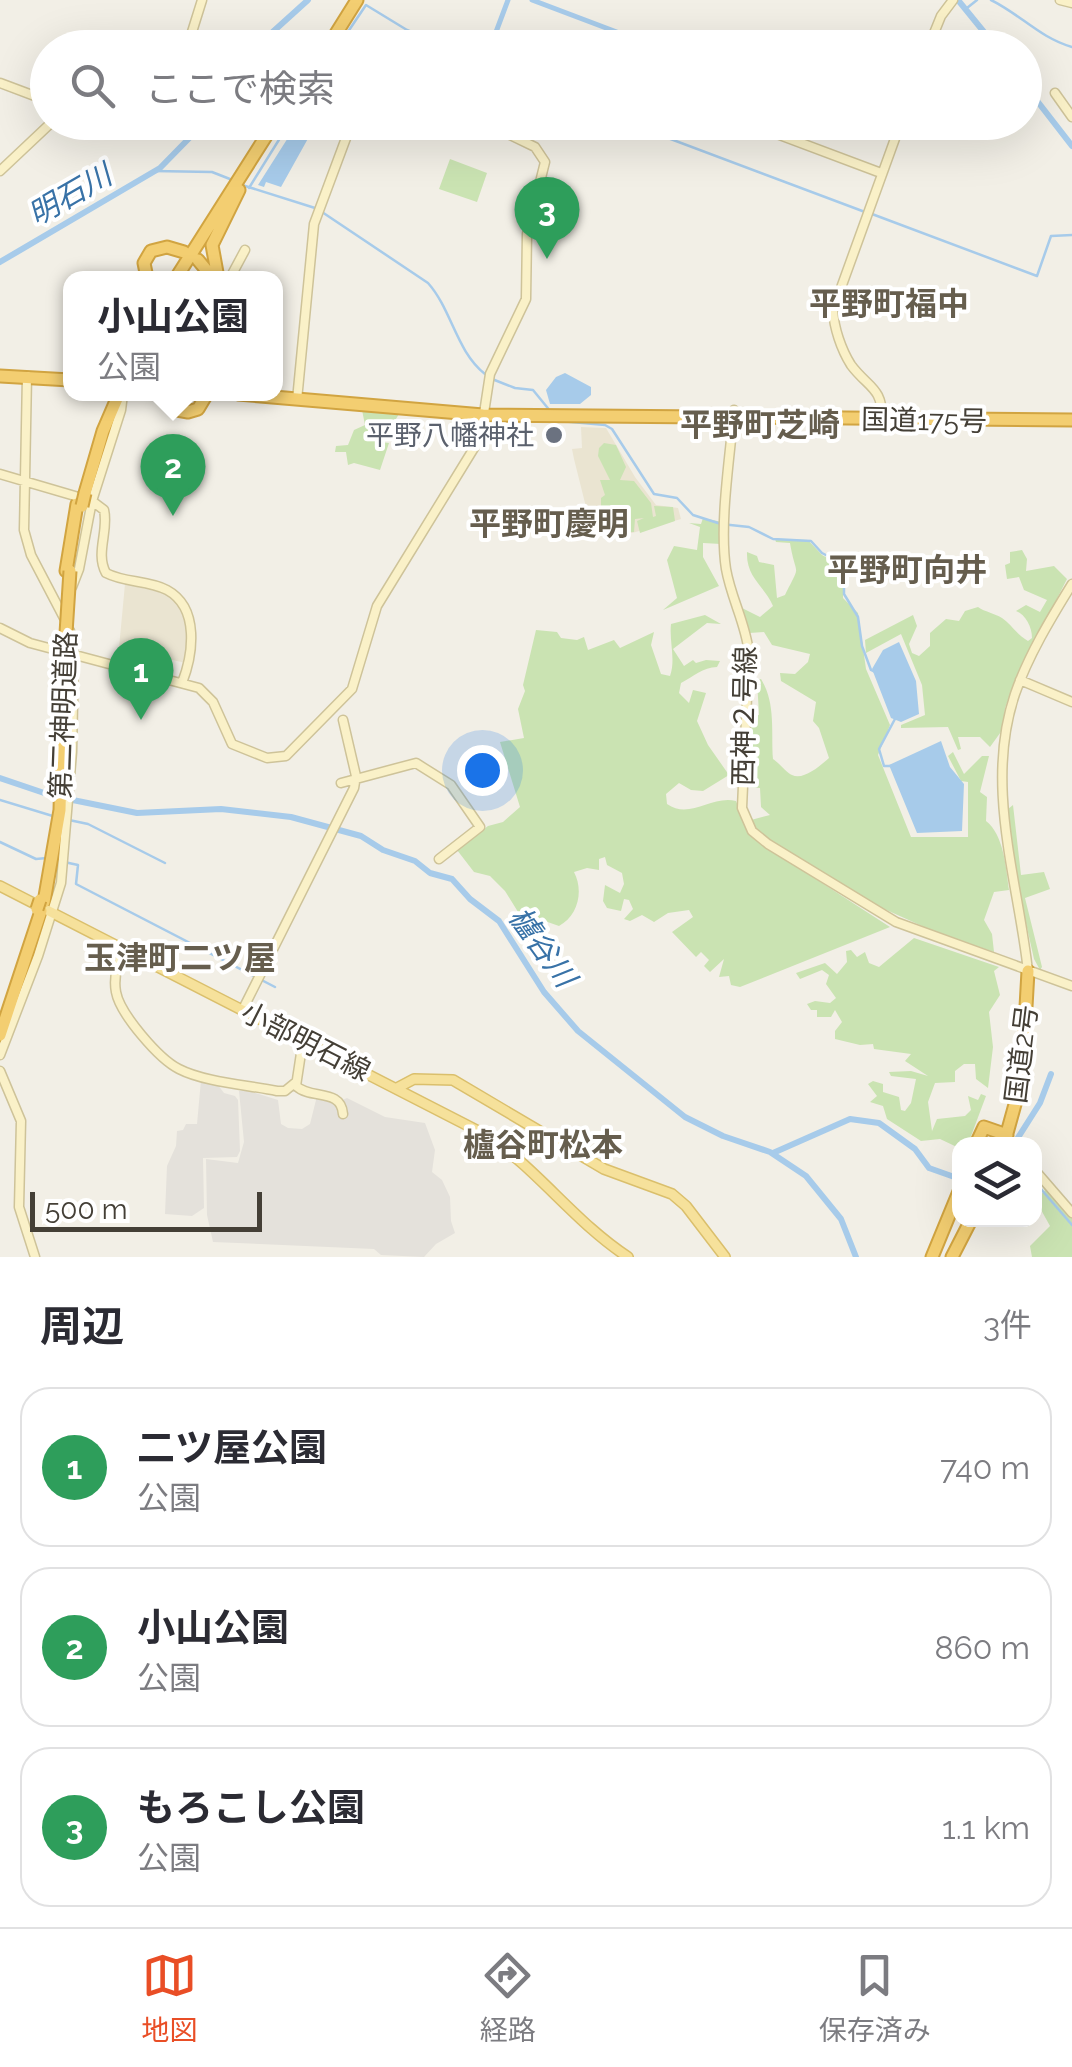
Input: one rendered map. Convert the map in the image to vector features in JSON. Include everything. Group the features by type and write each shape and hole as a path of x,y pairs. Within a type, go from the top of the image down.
{"highway":[{"path":"336,30 353,3"},
{"path":"184,271 266,140"},
{"path":"176,271 235,192"},
{"path":"213,271 212,245 235,192"},
{"path":"183,271 197,244"},
{"path":"146,271 144,263 151,251 167,247 183,254 162,250 150,257 149,271"},
{"path":"197,261 206,271"},
{"path":"0,374 63,377"},
{"name":"国道175号","path":"283,395 297,399"},
{"name":"国道175号","path":"283,398 483,412 1072,417"},
{"name":"第二神明道路","path":"0,1034 57,862 68,571 83,499 115,401"},
{"path":"172,401 177,410 188,412 198,409 203,401"},
{"path":"177,401 176,405 188,409 201,401"},
{"name":"第二神明道路","path":"0,1022 43,907"},
{"name":"国道2号","path":"1012,1137 1022,1079 1028,971"},
{"name":"国道2号","path":"979,1137 984,1127 1002,1137"},
{"path":"932,1257 952,1208"},
{"path":"952,1257 967,1227"}],"main road":[{"name":"小部明石線","path":"0,886 450,1114 518,1156 598,1237 628,1257"},
{"name":"小部明石線","path":"397,1088 414,1080 453,1080 604,1169 672,1194 725,1257"}],"street":[{"path":"193,30 202,0"},
{"path":"935,30 953,0"},
{"path":"1060,0 1072,3"},
{"path":"0,83 30,94"},
{"path":"1055,93 1072,117"},
{"path":"0,171 33,140"},
{"path":"297,399 314,224 345,140"},
{"path":"0,628 66,661 199,688 210,696 232,744 267,758 282,758 292,752 352,688 377,606 474,448 490,374 526,298 526,234 546,170 542,156 525,140"},
{"path":"793,140 881,173"},
{"path":"882,417 881,398 849,360 836,332 833,310 893,140"},
{"path":"234,271 245,250"},
{"path":"27,376 24,530 32,555 69,627"},
{"name":"西神２号線","path":"734,414 724,535 726,572 748,637 742,808 752,832 896,922 1072,986"},
{"path":"0,474 83,499 106,513 100,558 106,573 167,590 184,608 191,644 182,683"},
{"path":"57,862 67,830 72,759 66,661 73,583 80,569 83,499"},
{"path":"1028,971 1004,808 1006,727 1021,678 1072,584"},
{"path":"1021,678 1072,699"},
{"path":"243,1009 342,816 356,776 343,720"},
{"path":"341,783 416,763 452,785 480,827 439,860"},
{"path":"0,1054 43,907"},
{"path":"125,948 115,974 117,998 167,1062 181,1071 277,1091 285,1091 296,1082"},
{"path":"303,1040 296,1082 300,1091 334,1098 342,1104 343,1114"},
{"path":"0,1071 21,1121 19,1207 35,1257"},
{"path":"1042,1175 1072,1210"}],"shaded area":[{"path":"581,427 606,428 656,505 678,508 681,519 632,533 624,533 623,526 596,522 596,511 587,511 572,449 582,448"},
{"path":"125,584 167,594 181,607 188,626 186,663 119,648"},
{"path":"201,1080 215,1081 224,1093 238,1100 240,1151 237,1157 203,1158 204,1208 192,1216 165,1214 167,1166 176,1146 177,1131 186,1124 197,1124"},
{"path":"239,1091 278,1100 281,1124 288,1128 302,1129 310,1124 317,1096 338,1102 347,1098 385,1117 425,1123 435,1150 432,1172 442,1180 450,1197 455,1233 424,1257 381,1255 374,1249 213,1242 207,1215 206,1159 238,1163 244,1142"}],"green space":[{"path":"450,159 487,173 477,202 439,189"},
{"path":"362,410 399,414 385,437 378,433 376,436 380,442 389,443 380,470 348,465 346,452 335,452 336,446 348,445 354,430 365,425"},
{"path":"604,443 616,445 626,467 620,480 634,481 651,503 653,517 654,506 673,507 675,521 640,533 637,521 644,518 635,519 634,532 624,532 623,524 601,521 601,498 605,495 600,480 610,480 598,456"},
{"path":"703,518 722,522 721,544 703,543 703,557 719,586 663,610 677,598 667,560 674,546 697,550 700,527 689,523 701,524"},
{"path":"775,539 808,540 822,555 844,567 843,598 858,613 866,669 890,725 878,755 911,837 968,837 968,782 961,781 948,756 953,752 964,774 982,756 989,756 980,792 987,797 986,821 1000,843 1009,890 994,892 984,920 992,934 994,952 942,935 882,908 761,838 751,820 770,815 761,807 760,788 748,787 751,716 759,715 757,680 761,679 769,698 773,759 790,774 802,776 829,758 813,721 816,702 781,681 780,673 795,674 808,662 810,654 772,645 764,632 749,633 742,608 760,617 773,606 752,575 747,552 757,556 759,562 774,565 777,598 785,595 794,578 790,543"},
{"path":"1022,550 1027,559 1026,571 1054,566 1067,579 1015,681 1005,708 1003,729 990,747 980,737 958,737 958,750 948,727 901,728 925,715 922,685 901,634 866,653 865,640 913,615 917,626 909,644 912,653 919,656 930,646 930,633 946,619 959,621 965,611 978,607 1002,618 1028,641 1032,638 1030,626 1016,611 1026,605 1040,612 1047,600 1024,590 1019,577 1007,579 1005,565 1010,563 1010,552"},
{"path":"705,615 721,624 707,623 673,649 684,666 693,660 720,661 717,667 681,683 679,693 689,703 693,690 706,693 697,721 729,775 703,791 679,783 666,794 667,804 684,809 736,801 748,831 760,843 890,927 740,987 731,985 729,976 719,977 724,959 710,972 704,966 709,960 701,952 696,957 672,932 693,917 689,910 668,913 654,922 642,915 630,921 624,919 633,909 629,900 624,899 621,911 607,908 603,901 605,885 620,893 624,884 622,873 607,865 605,857 599,859 599,870 574,872 579,887 577,902 566,922 559,926 542,920 531,933 505,891 490,876 474,872 457,850 520,807 500,742 524,738 518,709 536,630 557,632 561,638 584,637 588,650 614,640 620,648 654,632 651,645 661,674 670,676 671,624"},
{"path":"1013,805 1021,875 1044,872 1050,889 1025,898 1040,970 1017,883 1008,809"},
{"path":"914,938 999,967 994,971 1000,995 989,1012 993,1047 988,1088 976,1079 975,1064 964,1064 955,1071 955,1082 935,1083 928,1102 932,1131 937,1119 965,1116 971,1110 968,1096 978,1100 981,1094 986,1096 971,1137 952,1137 952,1145 940,1139 921,1141 887,1119 883,1106 870,1102 877,1096 868,1084 883,1084 883,1092 899,1097 901,1110 905,1111 911,1103 916,1079 891,1076 889,1072 911,1071 928,1076 905,1061 911,1054 835,1039 835,1031 842,1022 835,1010 831,1017 817,1017 817,1010 811,1010 807,1004 830,1003 836,998 826,984 829,975 822,970 800,979 796,973 825,963 837,974 847,962 846,951 851,950 857,957 865,952 869,963 879,967"},
{"path":"1042,1182 1072,1218 1072,1257 1032,1257 1030,1246 1050,1226 1042,1212"}],"water":[{"path":"287,140 307,140 281,187 266,182 264,187 258,185"},
{"path":"565,373 591,387 591,395 580,404 550,404 546,390 556,377"},
{"path":"899,642 916,681 919,714 901,722 891,718 872,669 883,650"},
{"path":"941,741 950,767 964,784 962,831 917,833 889,765"}],"waterway":[{"name":"明石川","path":"275,30 308,0"},
{"path":"497,30 508,0"},
{"path":"532,0 611,30"},
{"name":"明石川","path":"958,0 982,30"},
{"path":"967,8 977,0"},
{"path":"991,0 1038,30"},
{"path":"349,30 366,5 407,30"},
{"path":"1042,33 1072,47"},
{"name":"明石川","path":"1042,107 1072,146"},
{"name":"明石川","path":"0,262 160,168 187,140"},
{"path":"249,188 279,140"},
{"path":"673,140 865,212"},
{"path":"154,171 212,172 235,181"},
{"path":"242,185 315,208"},
{"path":"322,212 428,283 467,354 485,374"},
{"path":"872,214 1037,276 1051,236 1072,235"},
{"path":"492,379 533,390 551,412"},
{"path":"560,421 612,429 654,494 677,498 693,515 749,527 773,539 811,541 822,553 841,563 844,594 858,617 862,646 875,672"},
{"path":"891,766 884,766 879,749 896,717"},
{"name":"櫨谷川","path":"0,778 53,796 137,813 221,809 291,817 361,836 383,850 415,861 430,873 452,879 499,921 544,992 578,1031 685,1117 723,1136 770,1152 806,1176 841,1219 856,1257"},
{"path":"0,800 56,817"},
{"path":"69,820 88,824 165,863"},
{"path":"0,842 36,859 47,858"},
{"path":"55,860 78,865 76,884 275,987"},
{"path":"1018,1137 1040,1103 1051,1074"},
{"path":"773,1153 850,1119 879,1123 915,1149 929,1168 952,1176"},
{"path":"1042,1190 1072,1225"}],"place":[{"name":"もろこし公園","path":"547,259"},
{"name":"平野八幡神社","path":"554,435"},
{"name":"小山公園","path":"173,516"},
{"name":"二ツ屋公園","path":"141,720"}],"district":[{"name":"平野町福中","path":"889,304"},
{"name":"平野町芝崎","path":"760,425"},
{"name":"平野町慶明","path":"549,524"},
{"name":"平野町向井","path":"907,570"},
{"name":"玉津町二ツ屋","path":"180,958"},
{"name":"櫨谷町松本","path":"543,1145"}]}
